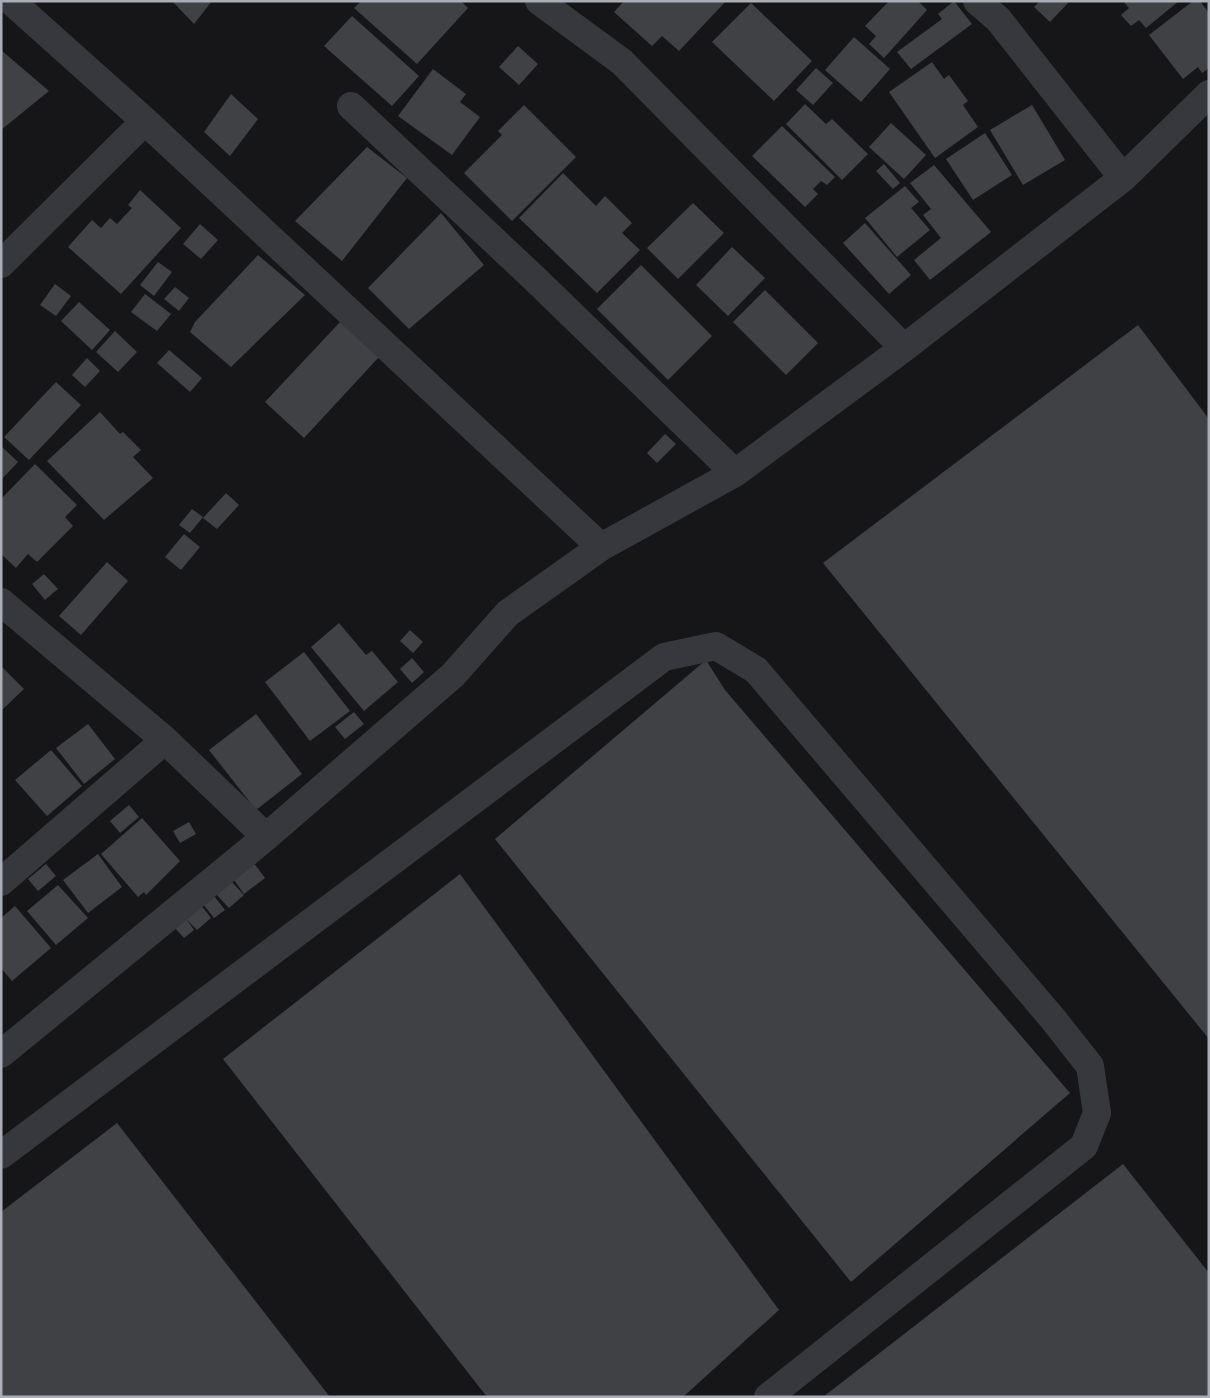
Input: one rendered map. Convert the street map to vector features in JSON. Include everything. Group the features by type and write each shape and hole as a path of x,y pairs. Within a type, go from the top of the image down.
{"street":[{"path":"11,1 145,121 600,547"},
{"path":"538,1 622,62 904,348"},
{"path":"977,1 998,19 1123,178"},
{"path":"1,1054 266,837 453,675 508,613 600,547 734,472 904,348 1123,178 1209,94"},
{"path":"350,106 535,279 734,472"},
{"path":"1,264 145,121"},
{"path":"1,602 165,740 266,837"},
{"path":"1,1156 664,657 716,646 756,670 1053,1019 1090,1066 1097,1113 1084,1146 768,1397"},
{"path":"1,882 165,740"}],"building":[{"path":"172,1 212,1 194,24"},
{"path":"361,1 461,1 468,8 417,64 354,8"},
{"path":"624,1 726,1 679,51 662,36 652,46 614,12"},
{"path":"889,1 918,1 927,10 884,58 869,44 876,36 865,26"},
{"path":"954,1 972,24 911,69 897,52 942,19 938,14"},
{"path":"1040,1 1066,1 1068,3 1050,22 1034,7"},
{"path":"1123,1 1179,1 1146,28 1139,20 1131,26 1121,15 1129,8"},
{"path":"1193,1 1200,1 1209,13 1209,68 1202,73 1198,67 1183,79 1149,35"},
{"path":"751,3 812,61 774,101 712,42"},
{"path":"352,16 419,76 392,106 324,46"},
{"path":"854,37 890,69 861,102 825,70"},
{"path":"518,46 538,64 519,85 499,67"},
{"path":"1,50 49,91 1,130"},
{"path":"932,62 944,79 949,75 968,101 963,105 978,127 935,158 889,92"},
{"path":"816,68 833,83 813,105 796,90"},
{"path":"433,69 466,94 460,102 480,117 452,155 398,116"},
{"path":"231,94 258,119 230,156 204,132"},
{"path":"805,104 826,124 832,119 868,154 842,180 786,124"},
{"path":"524,105 576,157 512,221 464,173 502,135 498,131"},
{"path":"1032,105 1065,160 1023,185 990,130"},
{"path":"891,123 926,155 904,179 869,147"},
{"path":"782,126 835,177 827,185 821,181 813,189 818,194 805,207 752,156"},
{"path":"985,133 1012,175 973,200 946,159"},
{"path":"367,147 407,178 342,261 295,221"},
{"path":"884,164 900,183 893,189 876,171"},
{"path":"934,165 991,232 930,280 914,260 941,238 923,215 931,209 910,183"},
{"path":"563,173 596,206 605,196 632,223 622,233 640,250 597,293 519,218"},
{"path":"905,186 919,202 911,208 930,230 897,257 865,218"},
{"path":"140,190 181,228 121,294 68,247 92,220 101,228 110,218 117,224 132,208 128,205"},
{"path":"693,203 724,233 678,279 647,248"},
{"path":"441,213 484,265 409,329 368,288"},
{"path":"865,223 911,275 889,294 843,243"},
{"path":"200,224 218,240 201,259 183,244"},
{"path":"732,247 765,278 728,316 696,285"},
{"path":"258,255 305,295 231,367 190,332 195,322"},
{"path":"158,262 172,272 154,296 140,285"},
{"path":"641,265 712,336 668,380 597,309"},
{"path":"55,284 71,296 56,316 40,305"},
{"path":"175,287 189,298 179,311 164,299"},
{"path":"765,290 818,343 786,375 733,322"},
{"path":"145,294 171,314 157,331 131,312"},
{"path":"79,302 110,330 92,350 61,321"},
{"path":"340,322 379,357 304,438 265,402"},
{"path":"1138,325 1209,419 1209,1039 823,563"},
{"path":"115,331 137,352 118,372 96,352"},
{"path":"169,350 202,378 190,392 157,363"},
{"path":"87,358 100,371 85,387 72,375"},
{"path":"56,382 81,405 29,460 4,437"},
{"path":"100,412 120,434 123,432 141,450 133,457 153,478 104,520 47,461"},
{"path":"665,434 676,444 657,463 647,453"},
{"path":"1,446 18,462 1,480"},
{"path":"35,464 77,505 65,517 73,526 37,562 28,554 16,568 1,554 1,499"},
{"path":"226,493 239,505 217,529 203,518"},
{"path":"192,509 203,517 190,533 179,525"},
{"path":"184,534 200,547 181,570 165,557"},
{"path":"107,562 128,581 81,635 59,616"},
{"path":"44,574 58,589 45,600 32,584"},
{"path":"339,623 366,655 372,651 398,682 364,711 311,647"},
{"path":"410,630 423,642 413,653 400,641"},
{"path":"304,652 350,711 310,741 265,682"},
{"path":"412,658 424,672 412,683 400,669"},
{"path":"706,660 725,690 1070,1093 851,1282 495,839"},
{"path":"1,666 24,689 1,711"},
{"path":"354,712 364,724 345,739 335,727"},
{"path":"256,714 302,774 256,810 209,750"},
{"path":"88,724 115,759 84,784 56,748"},
{"path":"51,750 82,786 47,816 15,780"},
{"path":"129,805 139,817 120,833 110,821"},
{"path":"142,818 180,861 146,895 144,892 138,897 101,854"},
{"path":"189,822 196,834 180,843 173,831"},
{"path":"98,854 122,887 88,913 63,880"},
{"path":"253,862 265,878 244,894 232,877"},
{"path":"46,864 56,876 38,891 28,879"},
{"path":"460,874 779,1310 683,1397 487,1397 223,1059"},
{"path":"230,880 244,895 229,908 216,894"},
{"path":"58,885 88,918 56,945 27,911"},
{"path":"214,896 225,910 214,918 203,904"},
{"path":"201,905 211,918 197,930 187,920 194,930 184,938 175,928"},
{"path":"15,906 51,948 12,981 1,968 1,918"},
{"path":"117,1123 330,1397 1,1397 1,1212"},
{"path":"1123,1164 1209,1273 1209,1397 823,1397"}]}
